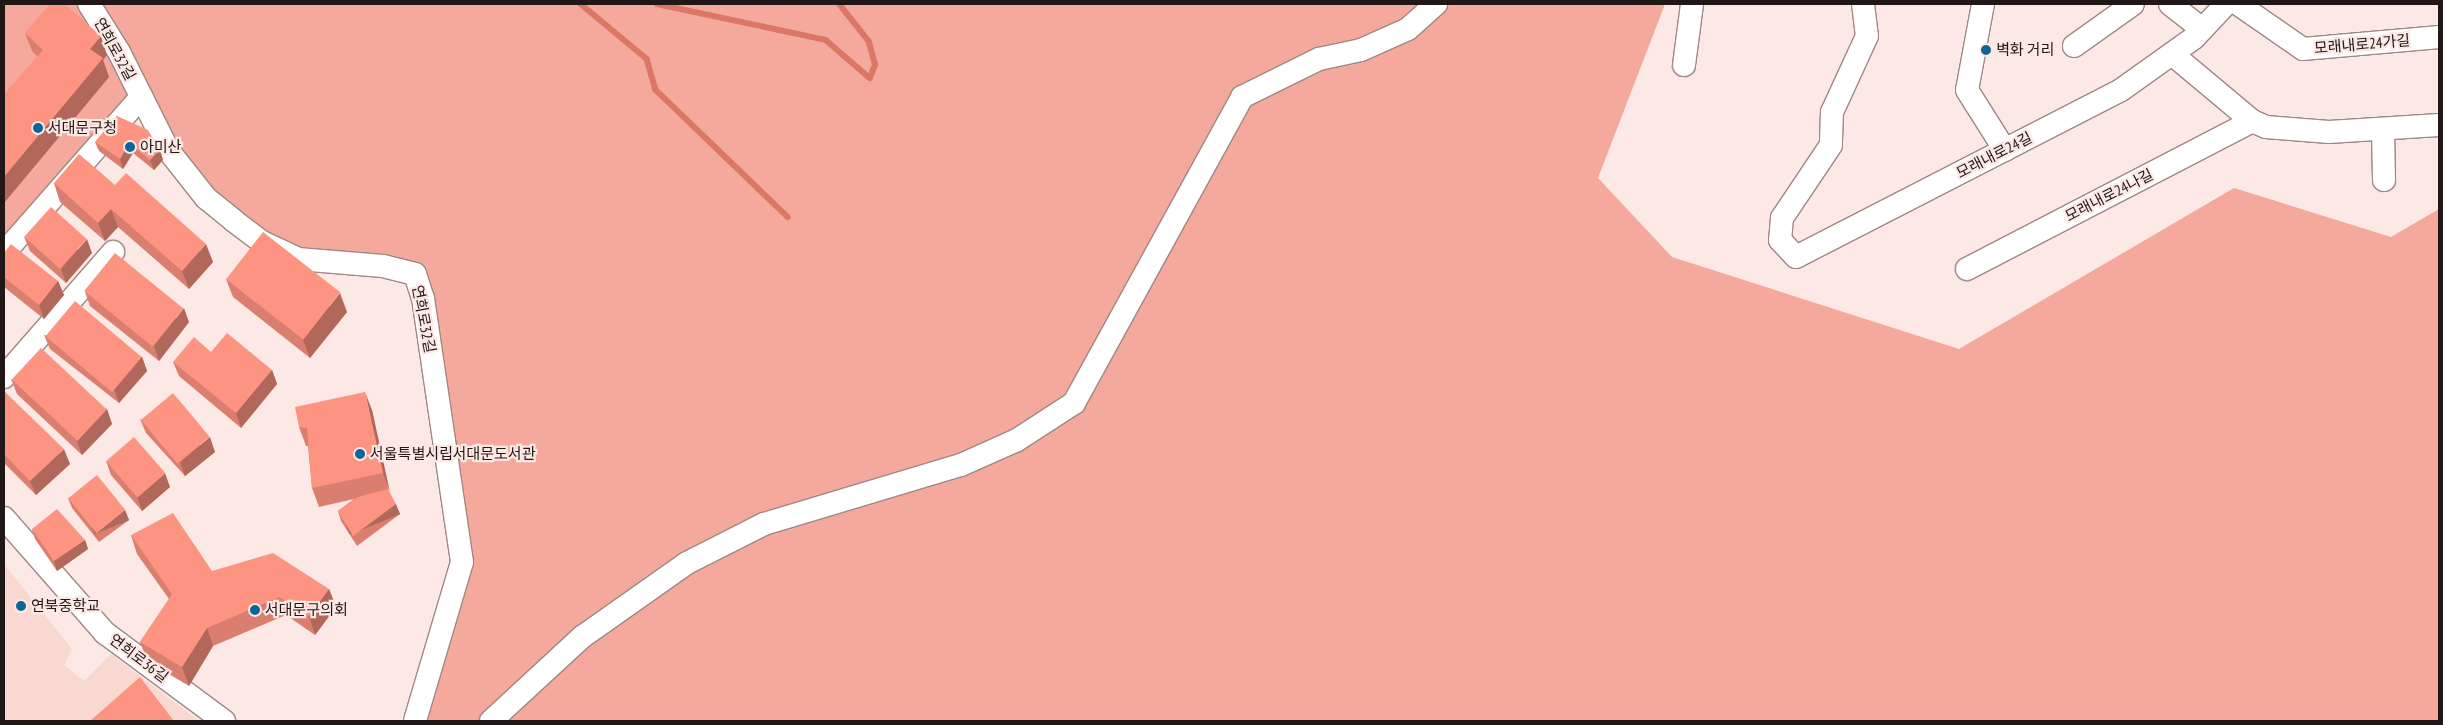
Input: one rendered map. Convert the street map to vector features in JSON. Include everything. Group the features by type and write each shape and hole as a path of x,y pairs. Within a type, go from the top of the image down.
{"street":[{"name":"연희로32길","path":"88,4 183,172 206,198 262,242 298,259 383,266 415,274 423,298 462,562 415,721"},
{"path":"491,721 582,637 687,562 764,524 961,465 1017,440 1074,403 1242,97 1319,60 1361,50 1408,29 1436,4"},
{"path":"1684,65 1692,4"},
{"name":"모래내로24길","path":"1863,4 1866,36 1858,63 1832,112 1831,144 1782,218 1780,240 1796,257 2122,90 2172,54 2202,29 2226,4"},
{"path":"1983,4 1967,90 2005,150"},
{"path":"2074,46 2134,4"},
{"path":"2170,4 2202,29"},
{"name":"모래내로24가길","path":"2238,4 2303,49 2439,37"},
{"path":"2172,54 2252,121 2329,132 2383,131 2439,125"},
{"path":"4,253 141,97"},
{"name":"모래내로24나길","path":"1967,269 2252,121"},
{"path":"2383,131 2384,180"},
{"path":"4,378 113,252"},
{"name":"연희로36길","path":"4,518 105,633 224,721"}],"shaded area":[{"path":"4,4 76,4 116,58 129,102 4,241"},
{"path":"88,4 1665,4 1598,178 1672,257 1959,349 2234,188 2391,237 2439,209 2439,721 415,721 462,562 415,274 298,259 206,198"},
{"name":"연북중학교","path":"4,564 72,649 64,665 84,681 111,654 199,721 4,721"}],"building":[{"path":"50,4 65,4 101,36 90,49 103,58 4,177 4,95 43,50 25,33"},
{"path":"117,116 148,130 160,150 150,160 129,143 120,159 95,142"},
{"path":"79,154 115,185 126,173 206,244 182,271 111,209 98,223 54,183"},
{"path":"51,207 87,239 60,269 24,237"},
{"path":"263,232 340,292 303,340 226,279"},
{"path":"11,244 58,281 39,305 4,277 4,253"},
{"path":"115,253 183,308 153,346 84,291"},
{"path":"75,301 142,357 112,392 45,336"},
{"path":"227,333 272,370 236,413 173,362 194,337 211,352"},
{"path":"41,348 107,409 77,441 12,379"},
{"path":"4,391 64,449 30,481 4,454"},
{"path":"365,392 383,473 312,488 307,428 299,427 295,407"},
{"path":"173,393 210,437 177,464 141,420"},
{"path":"134,437 165,473 138,498 106,461"},
{"path":"97,475 125,510 97,533 68,498"},
{"path":"388,489 396,504 353,536 338,511 358,497"},
{"path":"57,509 85,540 54,561 32,529"},
{"name":"서대문구의회","path":"173,513 212,571 273,553 329,589 309,616 279,597 207,628 182,667 140,642 172,594 131,535"},
{"path":"140,677 174,721 90,721"}],"waterway":[{"path":"581,4 647,59 656,90 788,217"},
{"path":"657,4 826,40 870,78 875,65 869,42 839,4"}],"place":[{"name":"벽화 거리","path":"1986,50"},
{"name":"서대문구청","path":"38,128"},
{"name":"아미산","path":"130,147"},
{"name":"서울특별시립서대문도서관","path":"360,454"},
{"name":"연북중학교","path":"21,606"},
{"name":"서대문구의회","path":"255,610"}]}
